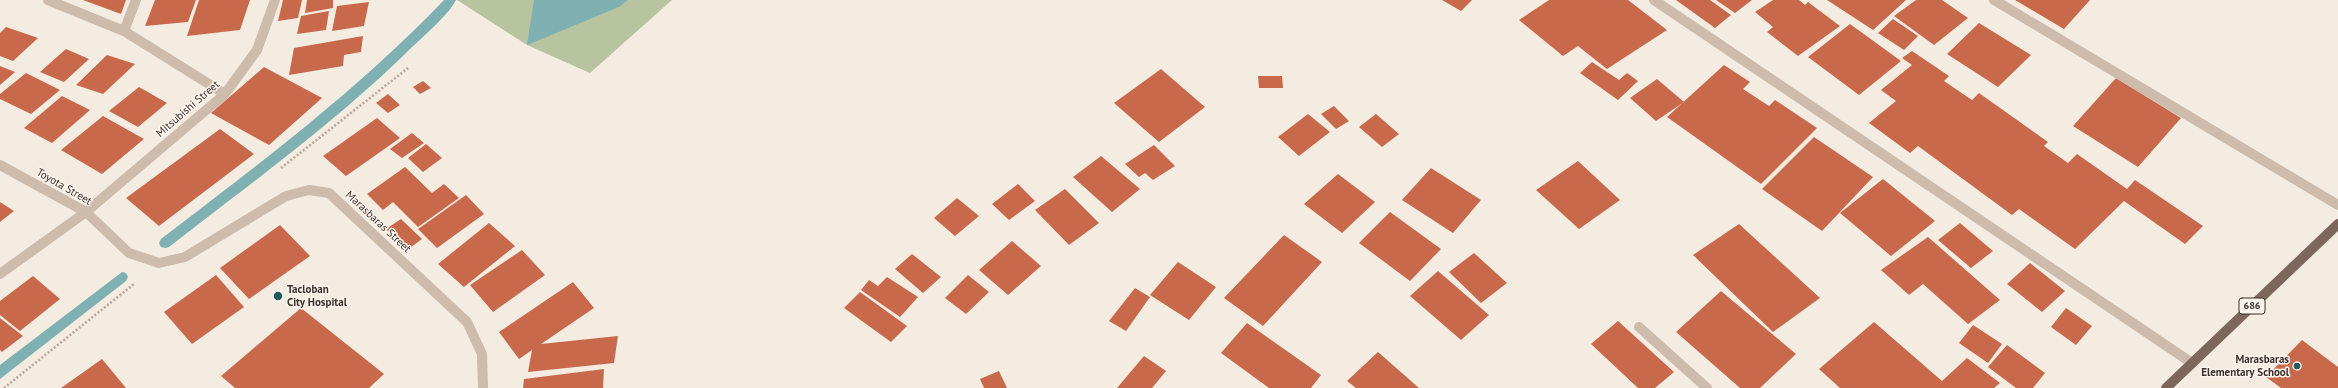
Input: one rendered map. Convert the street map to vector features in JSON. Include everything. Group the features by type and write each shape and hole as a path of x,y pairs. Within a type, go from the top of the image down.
{"main road":[{"name":"686","path":"2166,388 2338,224"}],"street":[{"path":"48,0 124,31 225,94"},
{"path":"124,31 136,0"},
{"name":"Mitsubishi Street","path":"0,274 86,212 225,94 257,50 275,0"},
{"path":"1654,0 2192,363"},
{"path":"1994,0 2338,205"},
{"name":"Toyota Street","path":"0,166 86,212 129,253 159,263"},
{"name":"Marasbaras Street","path":"159,263 186,257 286,196 309,190 329,193 467,322 482,354 483,388"},
{"path":"1639,327 1707,388"}],"path":[{"path":"277,171 408,68"},
{"path":"4,388 159,263"}],"green space":[{"path":"457,0 672,0 590,73 527,45"}],"water":[{"path":"534,0 628,0 619,7 527,45"}],"building":[{"path":"83,0 126,0 121,14"},
{"path":"155,0 196,0 188,22 145,26"},
{"path":"199,0 250,0 240,30 187,36"},
{"path":"283,0 302,0 298,18 278,21"},
{"path":"307,0 333,0 333,8 305,13"},
{"path":"1442,0 1472,0 1461,11"},
{"path":"1549,0 1628,0 1667,30 1607,69 1578,46 1563,56 1519,20"},
{"path":"1676,0 1710,0 1731,15 1715,28"},
{"path":"1716,0 1752,0 1735,13"},
{"path":"1773,0 1799,0 1805,5 1808,2 1840,26 1798,56 1767,32 1773,27 1755,12"},
{"path":"1827,0 1906,0 1873,30"},
{"path":"1916,0 1942,0 1968,18 1934,45 1894,16"},
{"path":"2015,0 2090,0 2064,29"},
{"path":"369,2 364,26 332,31 337,6"},
{"path":"329,11 326,30 297,34 301,16"},
{"path":"1893,19 1918,36 1904,50 1878,33"},
{"path":"1979,23 2031,55 1998,87 1947,54"},
{"path":"1850,24 1901,61 1859,95 1808,57"},
{"path":"6,27 38,38 13,61 0,56 0,33"},
{"path":"363,36 361,52 344,55 343,66 289,75 294,48"},
{"path":"66,49 89,59 64,82 40,72"},
{"path":"1912,51 1949,76 1944,81 1972,100 1979,93 2048,142 2044,146 2068,163 2077,154 2127,189 2135,180 2203,226 2185,244 2124,201 2075,249 2019,209 2012,215 1918,146 1910,153 1869,123 1896,101 1881,90 1912,65 1902,58"},
{"path":"107,55 135,64 103,94 76,85"},
{"path":"1592,62 1619,80 1627,73 1638,81 1618,100 1580,73"},
{"path":"1724,65 1750,82 1743,89 1769,106 1775,100 1817,128 1761,184 1667,117"},
{"path":"0,66 15,72 0,85"},
{"path":"264,67 322,98 269,145 211,113"},
{"path":"1161,69 1205,107 1159,142 1114,103"},
{"path":"26,73 60,90 31,114 0,99 0,94"},
{"path":"1258,76 1282,76 1283,88 1259,88"},
{"path":"2116,78 2181,118 2138,167 2073,126"},
{"path":"1657,79 1684,102 1656,121 1630,98"},
{"path":"423,81 431,88 420,94 413,87"},
{"path":"139,87 167,103 138,127 109,111"},
{"path":"388,94 400,105 388,113 376,103"},
{"path":"62,96 90,110 52,143 24,128"},
{"path":"1334,106 1349,121 1336,129 1321,114"},
{"path":"1308,114 1330,132 1299,156 1278,137"},
{"path":"1376,114 1399,134 1382,147 1359,127"},
{"path":"103,116 144,139 102,174 61,150"},
{"path":"377,118 400,138 346,176 323,156"},
{"path":"220,129 254,154 159,226 126,198"},
{"path":"412,133 424,143 402,158 390,149"},
{"path":"1814,137 1873,177 1822,231 1762,189"},
{"path":"426,144 442,158 423,172 408,158"},
{"path":"1154,145 1175,166 1153,180 1145,173 1139,177 1125,164"},
{"path":"1101,156 1140,189 1112,212 1073,177"},
{"path":"1578,161 1620,200 1579,229 1536,190"},
{"path":"405,167 432,193 444,184 459,198 418,227 393,202 383,210 367,194"},
{"path":"1431,168 1481,200 1453,233 1402,200"},
{"path":"1338,174 1375,202 1342,233 1304,204"},
{"path":"1883,179 1935,221 1891,256 1840,213"},
{"path":"1018,184 1035,201 1009,220 992,204"},
{"path":"1065,189 1099,223 1069,245 1035,210"},
{"path":"466,195 484,214 437,248 418,229"},
{"path":"957,198 979,216 955,236 934,218"},
{"path":"0,202 14,211 0,222"},
{"path":"1390,212 1441,249 1410,281 1359,243"},
{"path":"401,219 422,239 407,250 386,229"},
{"path":"489,223 515,246 464,287 438,264"},
{"path":"1960,223 1993,251 1971,268 1938,240"},
{"path":"1739,224 1820,298 1773,332 1693,255"},
{"path":"280,225 310,256 249,299 220,268"},
{"path":"1284,235 1322,262 1263,326 1224,298"},
{"path":"1928,237 2000,300 1968,324 1923,284 1909,295 1881,270"},
{"path":"1012,241 1041,266 1008,295 979,270"},
{"path":"522,250 545,275 493,312 470,285"},
{"path":"1474,253 1507,283 1481,303 1449,272"},
{"path":"912,254 941,277 923,293 895,269"},
{"path":"1178,262 1216,287 1189,320 1150,295"},
{"path":"2030,263 2065,291 2042,312 2007,284"},
{"path":"1438,271 1489,315 1461,340 1410,296"},
{"path":"216,275 244,307 192,344 164,312"},
{"path":"968,275 989,292 966,314 945,298"},
{"path":"33,276 60,299 20,331 0,315 0,301"},
{"path":"887,277 918,297 900,317 861,290 869,280 878,286"},
{"path":"573,282 594,308 541,344 618,336 614,363 528,372 532,350 519,359 499,332"},
{"path":"1135,288 1150,297 1126,331 1109,321"},
{"path":"1721,291 1796,354 1760,388 1740,388 1676,332"},
{"path":"860,292 907,326 891,342 844,308"},
{"path":"301,308 384,374 369,388 235,388 221,376"},
{"path":"2066,308 2092,326 2076,345 2051,327"},
{"path":"0,318 23,336 2,352 0,350"},
{"path":"1618,321 1674,372 1655,388 1638,388 1591,344"},
{"path":"1874,322 1942,381 1967,358 2000,383 1994,388 1840,388 1819,369"},
{"path":"1247,323 1321,375 1311,388 1269,388 1221,353"},
{"path":"1973,325 2002,344 1988,363 1959,343"},
{"path":"2302,340 2338,367 2338,388 2281,388 2266,377"},
{"path":"2007,345 2045,373 2033,388 2016,388 1988,367"},
{"path":"1378,352 1419,388 1356,388 1347,381"},
{"path":"1144,356 1166,371 1152,388 1117,388"},
{"path":"102,359 126,388 61,388"},
{"path":"604,369 603,388 523,388 524,379"},
{"path":"999,371 1007,388 984,388 980,379"}],"waterway":[{"path":"165,243 314,128 385,66 419,34 451,0"},
{"path":"0,373 122,277"}],"place":[{"name":"Tacloban City Hospital","path":"278,296"},
{"name":"Marasbaras Elementary School","path":"2297,366"}]}
